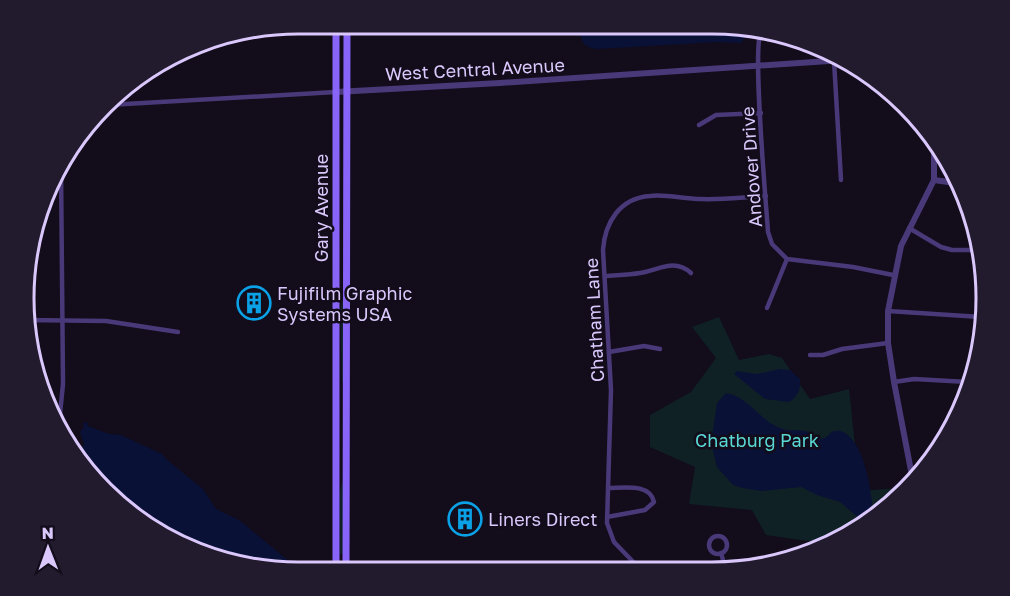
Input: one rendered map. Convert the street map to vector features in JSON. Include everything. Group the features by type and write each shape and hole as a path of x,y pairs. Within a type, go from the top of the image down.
{"main road":[{"name":"Gary Avenue","path":"336,34 336,562"},
{"name":"Gary Avenue","path":"346,34 346,562"}],"street":[{"name":"Andover Drive","path":"759,39 769,238 787,259"},
{"name":"West Central Avenue","path":"120,104 828,61"},
{"path":"834,65 841,180"},
{"path":"699,125 716,115 761,113"},
{"path":"911,471 888,343 888,311 893,275 901,246 934,180 934,157"},
{"path":"934,180 948,182"},
{"path":"60,411 63,384 61,183"},
{"name":"Chatham Lane","path":"632,562 614,542 608,529 607,517 611,398 603,250 606,230 621,207 648,196 702,200 766,196"},
{"path":"909,228 941,247 952,250 971,250"},
{"path":"767,308 787,259 853,267 893,275"},
{"path":"605,276 639,274 672,265 683,267 691,273"},
{"path":"888,311 975,317"},
{"path":"36,320 106,321 178,332"},
{"path":"810,355 823,356 842,349 888,343"},
{"path":"609,352 644,346 660,349"},
{"path":"894,382 914,379 962,382"},
{"path":"607,517 645,510 654,502 650,492 645,489 608,488"},
{"path":"721,553 723,561"}],"green space":[{"path":"343,295 343,382 342,382 340,311"},
{"name":"Chatburg Park","path":"719,317 739,360 769,354 782,358 810,399 849,389 860,491 894,488 858,517 812,542 766,535 752,510 689,504 695,467 650,447 650,415 691,392 716,358 692,327"},
{"path":"343,478 343,554 340,554 340,491"}],"shaded area":[{"path":"581,34 712,34 744,37 742,43 717,42 597,49 588,46"},
{"path":"780,369 790,370 800,379 798,392 789,402 765,399 734,374 737,371 757,374"},
{"path":"726,393 733,395 747,403 771,423 784,429 808,432 819,439 825,438 833,431 842,431 856,446 866,468 872,507 858,517 840,502 801,487 761,491 733,485 717,467 711,443 717,403"},
{"path":"87,422 88,426 109,434 121,435 162,454 203,489 216,509 239,520 289,561 230,553 213,548 181,534 152,517 124,496 89,458 82,448 84,444 80,432 84,427 83,423"}],"place":[{"name":"Fujifilm Graphic Systems USA","path":"254,303"},
{"name":"Liners Direct","path":"465,519"}]}
